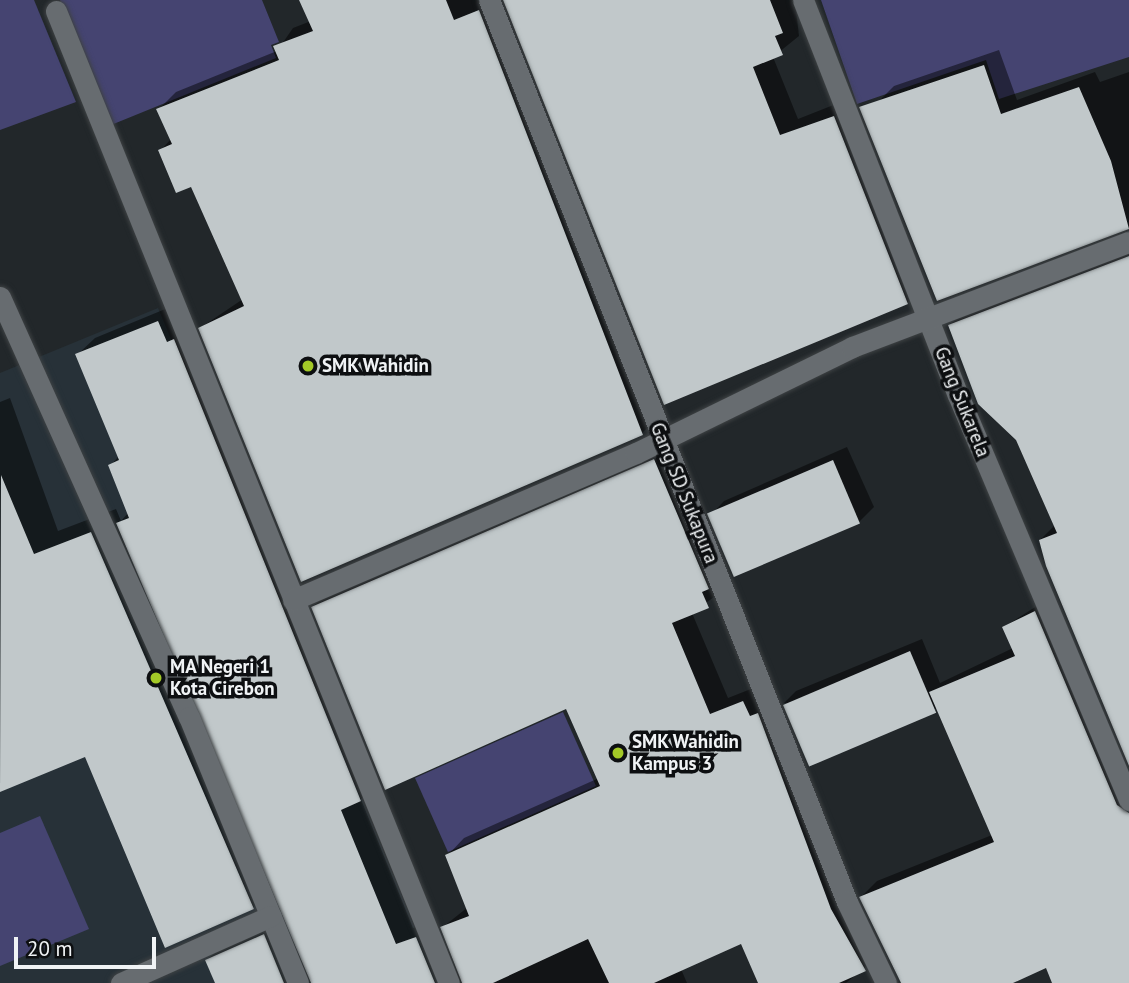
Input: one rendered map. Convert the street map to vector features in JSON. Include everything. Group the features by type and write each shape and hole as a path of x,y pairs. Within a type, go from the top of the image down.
{"street":[{"name":"Gang SD Sukapura","path":"489,0 662,438 886,983"},
{"name":"Gang Sukarela","path":"803,0 929,320 1129,800"},
{"path":"56,11 449,983"},
{"path":"293,600 662,438 852,347 1129,242"},
{"path":"0,297 298,983"},
{"path":"121,983 271,916"}],"shaded area":[{"path":"0,0 34,0 76,102 0,130"},
{"path":"60,0 262,0 279,42 271,45 276,58 111,125"},
{"path":"821,0 1129,0 1129,57 999,99 986,60 857,104"},
{"name":"MA Negeri 1 Kota Cirebon","path":"158,308 438,983 0,983 0,373"},
{"path":"563,712 596,786 448,852 415,778"},
{"path":"40,816 89,929 0,966 0,833"}],"building":[{"path":"299,0 446,0 454,20 479,10 643,435 301,582 198,328 244,306 191,187 176,193 158,150 172,144 156,109 279,60 273,46 313,31"},
{"path":"503,0 770,0 783,33 775,36 783,55 753,67 780,135 834,116 908,304 664,405"},
{"path":"984,65 1001,114 1079,87 1111,161 1129,229 937,301 859,107"},
{"path":"1129,256 1129,766 1046,566 1039,540 1057,533 1016,440 978,404 948,325"},
{"path":"158,321 167,342 174,339 361,801 341,810 396,944 416,937 435,983 311,983 116,523 129,518 108,465 119,460 75,354"},
{"path":"654,459 709,589 702,592 709,608 672,623 710,714 743,701 750,716 758,713 831,909 866,971 839,983 758,983 741,944 654,983 609,983 588,939 493,983 462,983 440,927 469,916 445,855 600,786 566,709 385,790 311,607"},
{"path":"833,460 860,524 734,577 707,514"},
{"path":"1,475 34,554 91,532 254,909 165,948 85,757 0,792"},
{"path":"1035,611 1117,805 1129,813 1129,983 1052,983 1046,968 1013,983 901,983 859,897 994,842 929,692 1015,656 1002,627"},
{"path":"910,651 936,713 809,767 783,705"},
{"path":"264,934 284,983 215,983 205,960"}],"place":[{"name":"SMK Wahidin","path":"308,366"},
{"name":"MA Negeri 1 Kota Cirebon","path":"156,678"},
{"name":"SMK Wahidin Kampus 3","path":"618,753"}]}
